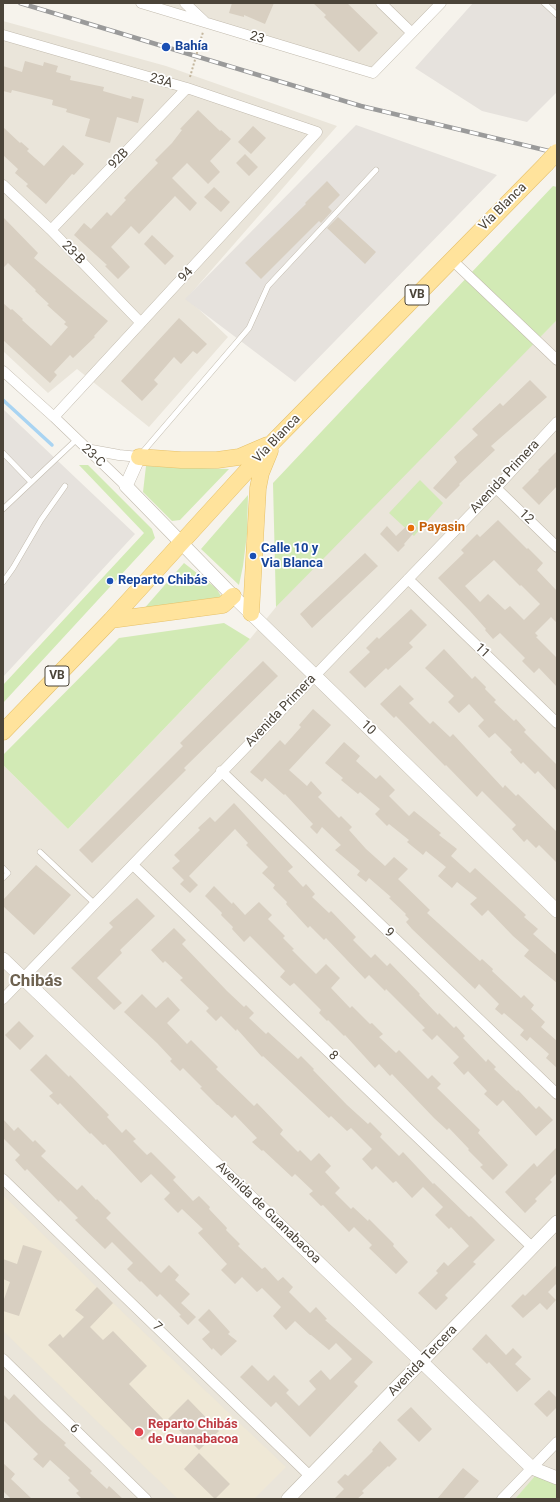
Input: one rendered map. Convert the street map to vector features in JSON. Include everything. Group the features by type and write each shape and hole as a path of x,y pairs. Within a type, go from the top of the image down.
{"main road":[{"name":"Vía Blanca","path":"3,732 111,620 274,441 557,152"},
{"path":"139,457 181,460 217,460 239,457 274,441"},
{"path":"251,613 258,488 266,459 274,441"},
{"path":"111,620 223,605 233,596"}],"street":[{"name":"23","path":"141,3 373,73 412,33"},
{"path":"185,3 205,22"},
{"path":"381,3 412,33 441,3"},
{"name":"23A","path":"3,35 187,88 317,132"},
{"name":"92B","path":"51,230 187,88"},
{"name":"94","path":"54,417 317,132"},
{"name":"23-B","path":"3,185 51,230 141,324"},
{"path":"452,260 557,360"},
{"name":"23-C","path":"3,371 54,417 76,440 126,486 181,544"},
{"name":"Avenida Primera","path":"3,999 133,865 221,771 315,676 496,488 557,422"},
{"path":"86,449 139,457 126,486"},
{"name":"12","path":"496,488 557,547"},
{"name":"10","path":"181,544 557,910"},
{"name":"11","path":"408,579 557,723"},
{"name":"9","path":"221,771 557,1094"},
{"name":"8","path":"133,865 532,1247"},
{"name":"Avenida de Guanabacoa","path":"3,959 532,1468"},
{"name":"7","path":"3,1179 310,1476"},
{"name":"Avenida Tercera","path":"288,1499 557,1222"},
{"name":"6","path":"3,1359 146,1499"},
{"path":"502,1499 557,1442"},
{"path":"532,1468 557,1478"}],"lane":[{"path":"544,3 557,15"},
{"path":"139,457 249,328 268,286 376,170"},
{"path":"3,509 76,440"},
{"path":"3,453 31,482"},
{"path":"3,582 13,568 41,520 65,486"},
{"path":"40,852 95,904"},
{"path":"3,868 8,873 3,878"}],"path":[{"path":"187,88 205,22"}],"shaded area":[{"path":"141,3 441,3 373,73"},
{"path":"473,3 557,3 557,92 527,122 482,111 415,68"},
{"path":"3,21 166,66 337,126 187,298 228,337 149,427 77,369 48,393 3,351"},
{"path":"356,125 497,175 295,382 185,299"},
{"path":"557,320 557,1483 535,1477 515,1499 3,1499 3,765 68,829 250,639 276,607 361,516"},
{"path":"3,409 135,534 3,677"},
{"path":"3,1195 113,1303 286,1467 254,1499 178,1499 3,1331"}],"green space":[{"path":"553,186 557,187 557,320 276,607 273,483"},
{"path":"79,465 88,465 152,529 155,538 3,703 3,685 144,533"},
{"path":"146,466 229,469 180,520 172,521 143,492"},
{"path":"420,480 443,503 414,536 389,513"},
{"path":"248,495 247,534 239,585 201,549"},
{"path":"184,563 216,588 221,596 220,599 142,611"},
{"path":"224,623 250,639 68,829 3,765 3,755 119,638"},
{"path":"535,1476 557,1483 557,1499 515,1499"}],"building":[{"path":"232,3 274,3 265,24 244,15 244,17 229,13"},
{"path":"313,3 347,3 378,33 359,52 324,17 326,15"},
{"path":"25,61 43,66 44,62 58,66 56,72 71,76 70,80 104,87 103,91 131,99 132,96 144,99 138,123 117,117 110,143 85,136 90,119 66,112 67,109 52,105 53,100 12,90 11,93 3,91 3,66 22,72"},
{"path":"198,110 220,131 221,130 231,139 210,161 220,172 208,184 187,163 172,178 197,203 190,211 175,196 139,234 131,226 111,247 130,267 118,279 105,266 107,265 74,235 84,223 91,229 107,212 111,216 126,200 124,198 158,163 155,160 172,143 182,130 180,129"},
{"path":"253,126 266,138 251,154 238,142"},
{"path":"3,127 20,143 21,142 29,149 27,151 44,166 63,145 84,164 74,175 72,174 46,204 26,186 28,184 15,173 18,169 3,155"},
{"path":"245,154 258,167 249,176 236,163"},
{"path":"327,181 340,195 328,207 332,211 321,223 319,221 261,279 245,263 306,204 305,203"},
{"path":"214,187 230,202 221,212 204,197"},
{"path":"3,217 38,253 34,258 108,321 94,336 95,337 73,358 70,355 54,372 57,375 50,383 3,340 3,303 11,310 12,309 51,346 68,327 64,324 66,322 47,305 49,304 35,291 36,290 8,263 3,268"},
{"path":"338,217 376,252 365,264 327,228"},
{"path":"152,235 174,256 165,265 144,244"},
{"path":"179,318 207,344 197,354 193,351 181,364 174,357 154,380 158,384 142,401 121,381"},
{"path":"530,380 547,397 491,446 495,450 459,484 460,485 446,499 433,488 457,462 454,457 478,435 472,429 500,403 503,406"},
{"path":"557,451 557,486 539,505 522,488"},
{"path":"498,520 543,563 537,570 557,591 557,623 551,617 535,633 538,636 536,637 557,658 557,687 539,668 534,673 522,661 525,658 500,633 493,639 470,611 438,578 464,553 461,550 477,534 480,537","holes":["494,560 520,586 521,585 540,604 524,620 510,606 505,610 488,594 480,602 465,586"]},
{"path":"411,522 418,528 398,552 380,534 387,526 396,536"},
{"path":"365,553 378,566 312,628 300,614"},
{"path":"411,609 427,625 409,643 413,647 388,670 386,668 365,688 349,672 370,652 366,648 377,637 379,639"},
{"path":"444,649 472,679 475,676 486,687 485,689 496,700 494,702 514,721 516,719 526,730 524,732 557,765 557,791 538,771 535,774 523,762 521,764 510,752 512,750 495,733 489,738 478,726 484,720 469,704 459,713 448,702 454,696 425,668"},
{"path":"263,661 278,676 184,768 186,770 92,863 79,850 183,746 180,743"},
{"path":"400,685 414,699 409,703 430,724 433,721 450,737 453,734 503,788 505,785 516,796 518,794 557,832 557,863 539,845 536,848 527,839 524,842 512,829 516,825 482,791 477,797 396,716 394,718 380,704"},
{"path":"313,709 331,725 289,770 307,786 311,781 322,793 318,797 339,818 341,816 352,827 349,830 366,849 385,866 394,857 408,869 398,879 430,910 427,913 480,961 482,959 493,969 492,971 521,998 524,995 534,1005 531,1009 545,1022 541,1027 557,1041 557,1068 546,1058 549,1054 530,1037 527,1041 520,1035 524,1030 504,1013 502,1015 495,1009 499,1004 479,984 475,989 412,929 406,922 409,919 405,915 406,914 389,898 391,897 369,878 366,882 357,875 360,871 335,850 341,845 322,827 317,834 310,827 313,824 285,794 284,795 265,778 262,782 250,772 280,740 285,745 301,727 299,725"},
{"path":"344,742 360,756 356,761 376,779 380,775 395,790 389,796 409,816 414,811 441,833 439,835 457,849 451,856 470,873 475,868 526,915 524,917 538,929 533,934 557,955 557,983 524,956 529,950 488,910 482,916 470,904 477,898 457,882 452,888 438,876 446,867 426,851 423,855 407,842 409,840 389,824 387,826 375,814 380,809 360,792 358,794 341,780 343,778 325,763"},
{"path":"234,803 293,867 288,871 303,887 306,884 315,894 312,897 329,913 331,911 356,937 353,940 371,958 375,954 387,966 390,963 438,1015 439,1013 454,1028 456,1026 465,1036 463,1038 486,1062 488,1059 496,1067 494,1069 517,1091 518,1090 536,1109 539,1106 553,1120 536,1136 503,1100 497,1106 484,1094 487,1091 468,1071 464,1075 453,1063 459,1057 437,1035 432,1040 422,1030 425,1028 386,989 385,991 369,975 365,979 326,938 324,940 310,926 308,928 286,904 287,902 273,888 275,885 262,873 268,867 246,845 248,843 235,829 189,876 198,885 190,893 180,884 184,880 172,868 180,861 174,855 200,830 198,828 210,817 215,822"},
{"path":"36,865 71,895 34,935 3,906 3,900"},
{"path":"214,886 232,904 233,902 245,915 259,902 272,915 268,919 285,936 283,938 294,949 292,950 316,974 326,964 340,978 331,988 350,1008 352,1006 370,1024 372,1023 383,1034 379,1037 396,1053 399,1050 428,1079 432,1075 441,1084 437,1088 480,1130 478,1133 508,1165 493,1180 480,1167 483,1165 449,1128 447,1130 434,1118 392,1074 390,1076 379,1064 375,1068 345,1035 344,1036 319,1013 321,1010 294,983 290,986 280,977 285,971 250,936 244,942 232,929 233,927 221,915 222,913 205,896"},
{"path":"137,898 155,916 120,950 122,953 97,978 122,1003 114,1010 71,968 113,927 109,923"},
{"path":"174,928 186,940 182,944 227,991 244,1007 246,1005 254,1013 249,1018 266,1034 268,1032 298,1059 301,1056 347,1105 368,1124 370,1122 382,1134 380,1137 399,1156 403,1152 433,1184 434,1183 469,1217 471,1216 495,1240 473,1262 476,1264 445,1295 448,1298 436,1310 418,1293 438,1273 436,1271 444,1262 448,1266 469,1246 451,1227 449,1229 435,1215 443,1207 423,1187 412,1198 396,1181 393,1183 376,1166 372,1170 362,1159 372,1149 351,1128 347,1131 331,1116 329,1118 263,1056 262,1057 237,1029 236,1031 221,1016 216,1021 206,1011 209,1008 180,980 183,978 165,961 163,963 151,950"},
{"path":"142,994 156,1008 168,997 180,1010 167,1023 187,1044 191,1040 218,1067 216,1069 254,1106 257,1103 283,1130 280,1134 298,1152 300,1150 311,1161 319,1153 331,1166 325,1172 340,1188 335,1193 351,1209 353,1207 368,1221 369,1219 394,1244 393,1246 408,1262 396,1274 369,1248 372,1245 354,1227 349,1232 323,1205 321,1206 309,1194 313,1191 295,1174 292,1177 263,1150 262,1151 252,1142 257,1138 235,1115 232,1118 217,1105 183,1068 180,1071 170,1061 172,1059 157,1043 124,1012"},
{"path":"19,1021 34,1036 20,1050 5,1035"},
{"path":"46,1054 69,1077 70,1075 109,1115 107,1117 122,1133 126,1129 136,1139 133,1141 147,1155 151,1152 176,1177 173,1180 193,1201 199,1196 227,1228 226,1230 240,1244 238,1246 262,1269 265,1267 278,1281 283,1277 293,1287 289,1292 310,1313 316,1307 327,1319 325,1320 373,1362 354,1382 358,1386 310,1437 276,1402 271,1407 240,1377 252,1365 268,1381 274,1375 289,1390 286,1393 299,1406 316,1389 309,1381 321,1370 330,1380 352,1359 336,1343 329,1350 295,1321 286,1330 273,1316 281,1307 262,1288 257,1292 242,1277 235,1284 221,1270 227,1264 198,1233 203,1229 182,1209 178,1213 164,1199 170,1193 151,1174 141,1183 105,1144 103,1145 91,1133 90,1134 60,1103 58,1105 49,1096 53,1093 30,1070"},
{"path":"3,1119 14,1131 18,1127 33,1142 35,1140 46,1151 41,1156 77,1190 82,1185 96,1200 97,1199 111,1213 106,1218 161,1273 169,1265 179,1275 175,1280 190,1294 181,1303 196,1317 188,1325 179,1316 181,1315 160,1294 157,1297 127,1269 133,1263 112,1242 105,1249 75,1220 78,1218 60,1200 59,1202 27,1169 25,1171 15,1160 20,1155 3,1138"},
{"path":"557,1147 557,1173 550,1180 552,1182 535,1199 537,1201 525,1213 505,1192 534,1163 537,1167"},
{"path":"23,1245 42,1251 19,1316 3,1311 3,1302 10,1282 3,1279 3,1259 17,1264"},
{"path":"557,1265 557,1283 548,1292 556,1300 547,1310 540,1303 523,1318 511,1306 523,1294 525,1296"},
{"path":"97,1287 113,1303 90,1327 103,1340 113,1331 147,1366 129,1384 163,1419 142,1440 48,1345 60,1334 63,1338 84,1317 75,1310"},
{"path":"209,1309 230,1332 228,1334 237,1341 221,1356 213,1348 212,1350 202,1339 210,1332 198,1320"},
{"path":"486,1334 506,1355 513,1348 522,1357 515,1364 531,1379 517,1392 489,1362 487,1364 472,1349"},
{"path":"549,1390 557,1398 557,1407 547,1417 534,1404"},
{"path":"3,1394 9,1400 14,1394 66,1443 64,1445 92,1471 90,1473 107,1489 109,1486 123,1499 82,1499 76,1493 79,1491 68,1480 70,1478 50,1460 43,1468 33,1459 38,1454 3,1420"},
{"path":"188,1399 219,1431 199,1450 168,1419"},
{"path":"411,1407 432,1429 419,1442 397,1420"},
{"path":"380,1441 397,1459 362,1491 364,1493 357,1499 334,1499 344,1489 337,1482 345,1474 348,1476 373,1451 372,1450"},
{"path":"199,1453 230,1484 215,1499 184,1469"},
{"path":"3,1463 15,1474 11,1479 32,1499 11,1499 3,1491"},
{"path":"463,1468 479,1481 463,1499 437,1499"}],"waterway":[{"path":"3,400 52,445"}],"railway":[{"path":"20,3 361,106 557,153"}],"place":[{"name":"Bahía","path":"166,47"},
{"name":"Payasin","path":"411,528"},
{"name":"Calle 10 y Via Blanca","path":"253,556"},
{"name":"Reparto Chibás","path":"110,581"},
{"name":"Reparto Chibás de Guanabacoa","path":"139,1432"}],"district":[{"name":"Chibás","path":"36,982"}]}
